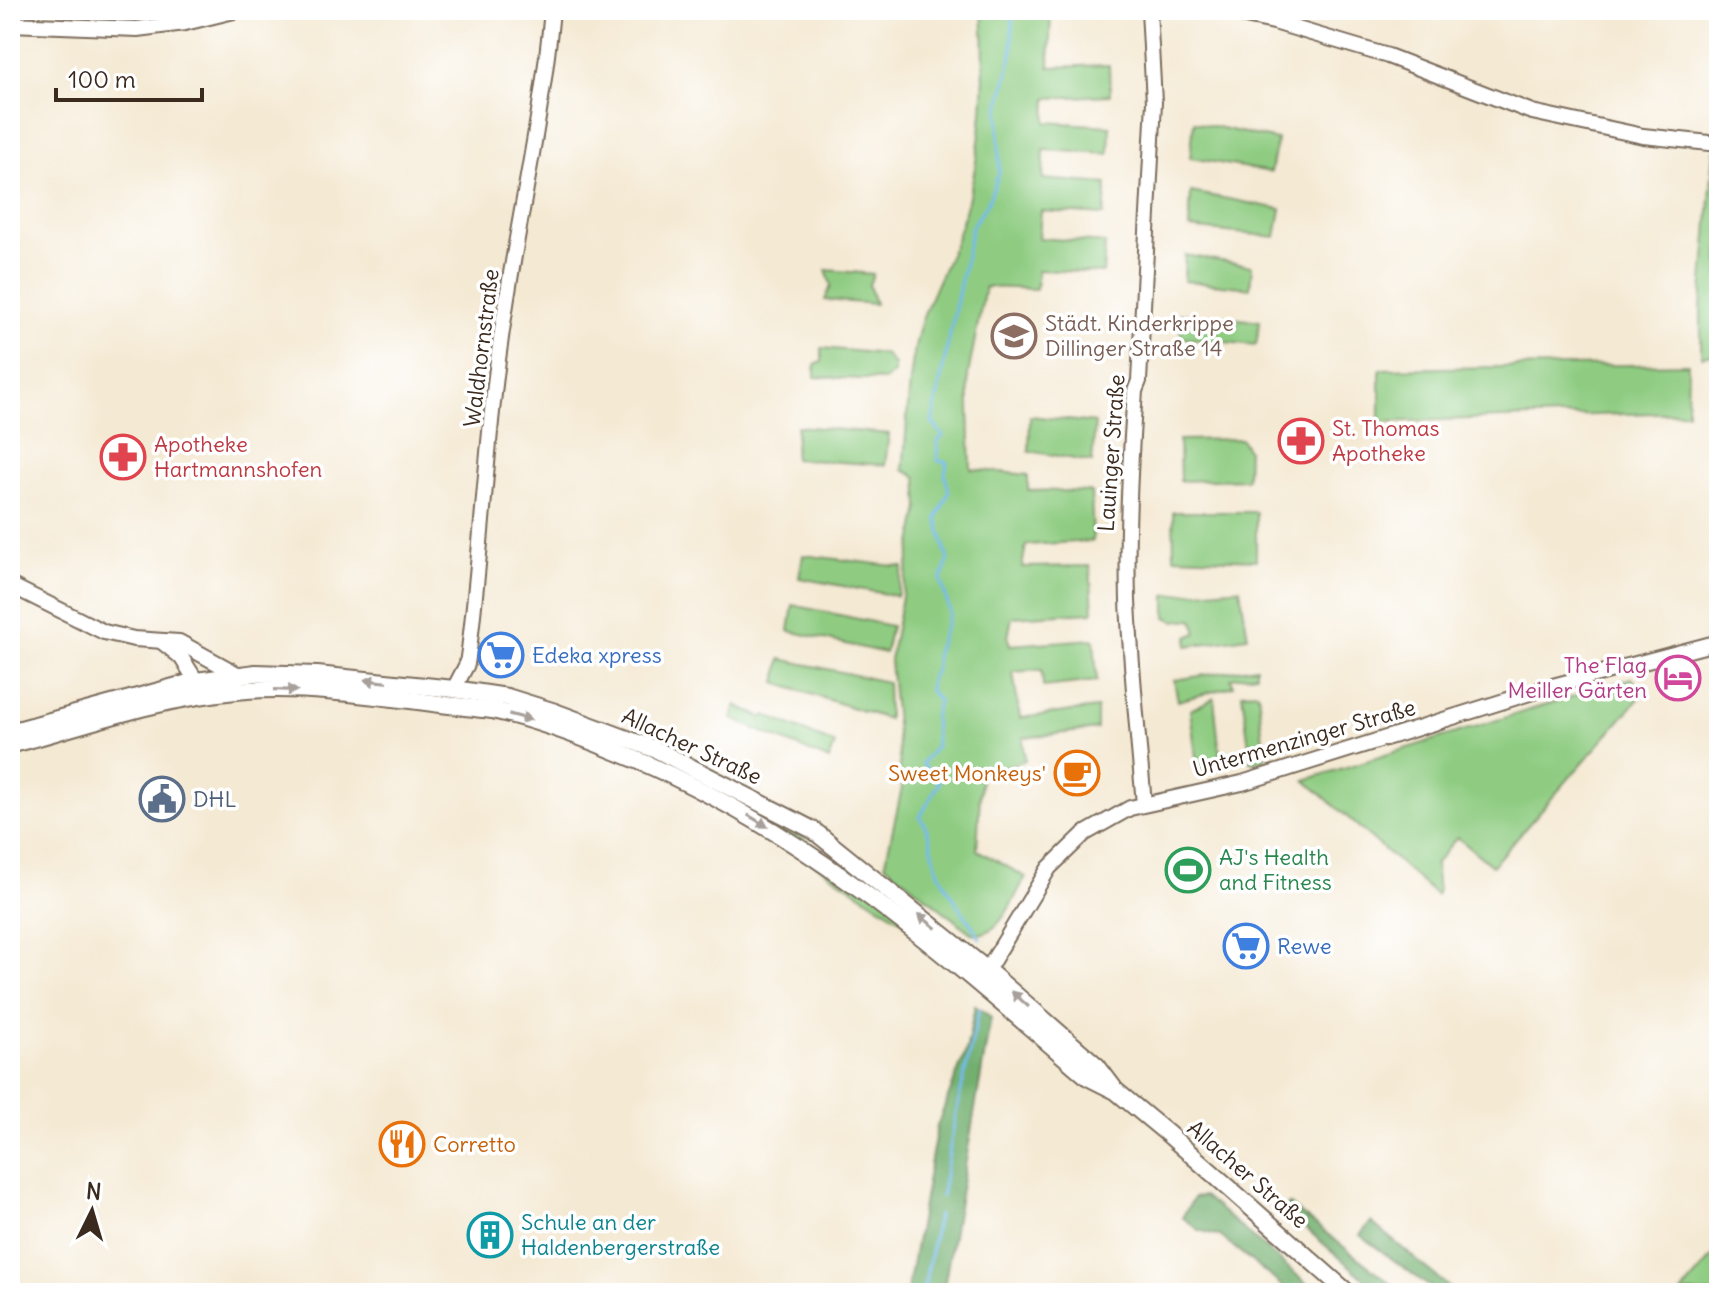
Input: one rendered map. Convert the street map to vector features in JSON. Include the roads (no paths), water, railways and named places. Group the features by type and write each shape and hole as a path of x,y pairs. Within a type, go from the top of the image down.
{"main road":[{"name":"Allacher Straße","path":"237,682 301,674 507,697 607,730 680,761 799,823 867,872 987,970 1097,1066 1116,1091 1234,1190 1348,1293"},
{"name":"Allacher Straße","path":"237,682 492,710 593,742 674,775 802,847 906,922 1088,1077 1116,1091"},
{"path":"10,732 237,682"},
{"path":"10,745 200,688"}],"street":[{"path":"10,24 137,29 185,23 238,10"},
{"name":"Waldhornstraße","path":"454,689 467,664 505,311 525,205 552,10"},
{"name":"Lauinger Straße","path":"1144,804 1130,636 1127,543 1154,102 1149,10"},
{"path":"1216,10 1289,26 1388,56 1532,112 1643,136 1719,144"},
{"name":"Allacher Straße","path":"10,585 104,632 134,639 179,642 237,682"},
{"path":"161,641 181,657 200,688"},
{"name":"Untermenzinger Straße","path":"978,984 1035,890 1059,857 1084,834 1112,816 1144,804 1242,783 1549,687 1719,642"}],"waterway":[{"path":"980,938 943,881 920,817 939,783 922,763 936,746 934,717 938,701 929,689 930,679 936,669 936,653 950,613 941,580 948,561 937,518 949,492 945,475 947,463 937,460 938,441 943,436 932,422 972,226 988,202 999,173 999,109 1012,55 1012,10"},
{"path":"941,1197 979,1010"},
{"path":"923,1293 938,1215"}],"place":[{"name":"Städt. Kinderkrippe Dillinger Straße 14","path":"1014,336"},
{"name":"St. Thomas Apotheke","path":"1301,441"},
{"name":"Apotheke Hartmannshofen","path":"123,457"},
{"name":"Edeka xpress","path":"501,655"},
{"name":"The Flag Meiller Gärten","path":"1678,678"},
{"name":"Sweet Monkeys'","path":"1077,773"},
{"name":"DHL","path":"162,799"},
{"name":"AJ's Health and Fitness","path":"1188,870"},
{"name":"Rewe","path":"1246,946"},
{"name":"Corretto","path":"402,1144"},
{"name":"Schule an der Haldenbergerstraße","path":"490,1235"}]}
